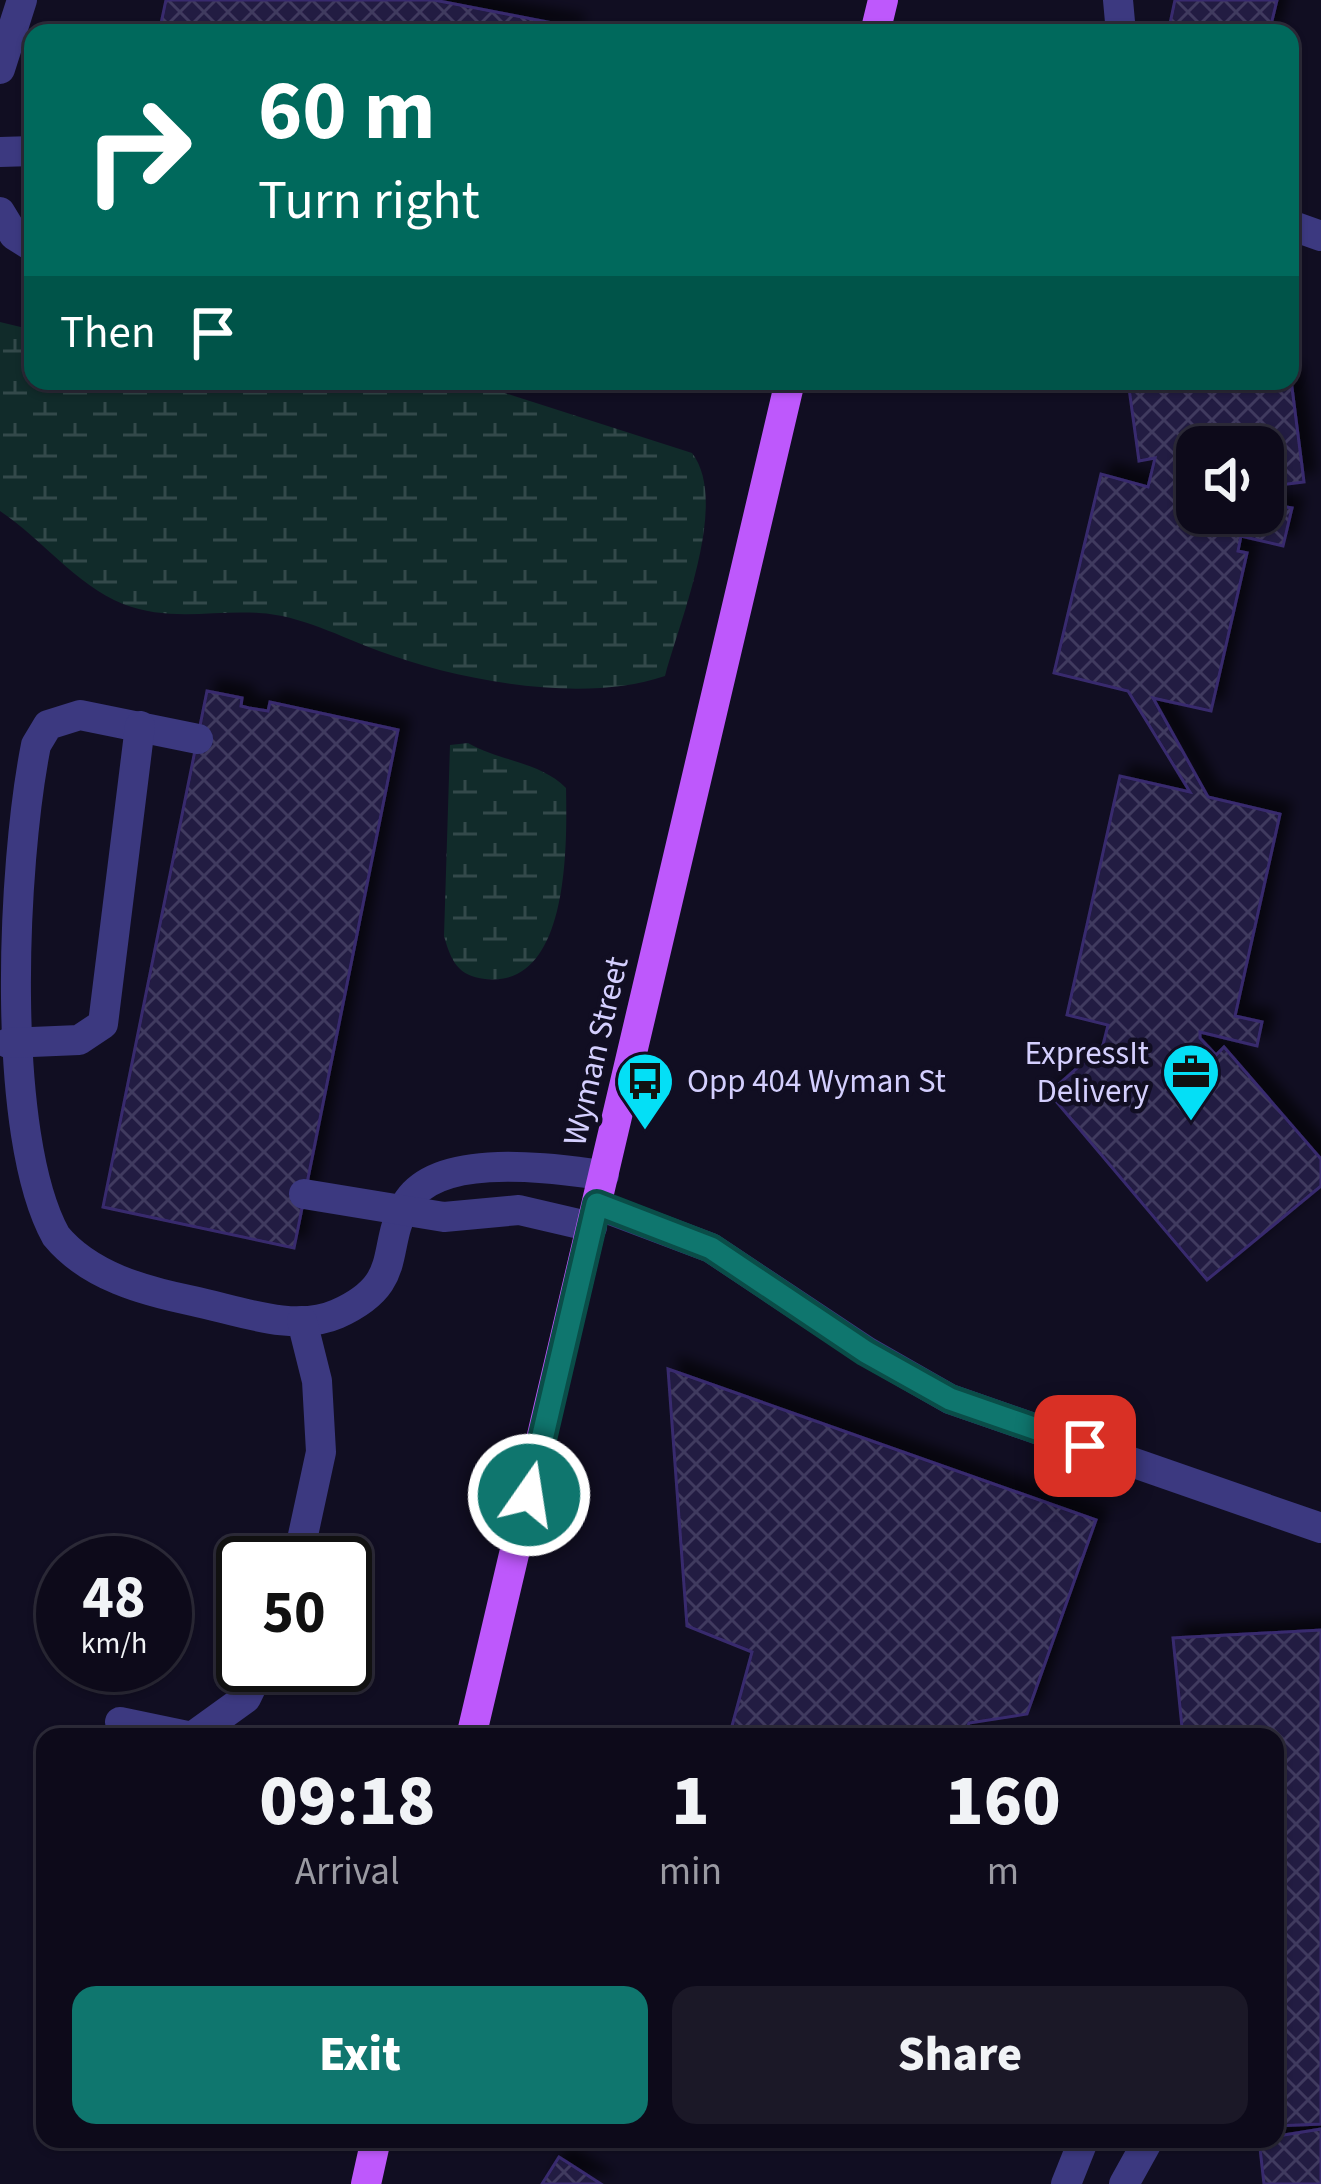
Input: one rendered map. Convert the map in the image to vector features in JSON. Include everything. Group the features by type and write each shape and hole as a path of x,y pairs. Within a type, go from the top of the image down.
{"main road":[{"name":"Wyman Street","path":"474,1728 788,390"},
{"path":"366,2184 374,2148"}],"lane":[{"path":"0,69 22,0"},
{"path":"0,212 14,236 24,242"},
{"path":"197,739 80,715 57,718 42,730 11,897 8,1043 24,1176 57,1238 127,1284 302,1321 334,1315 373,1288 392,1259 403,1208 430,1181 474,1170 530,1167 598,1202 711,1248 866,1352 950,1399 1321,1528"},
{"path":"8,1043 80,1040 103,1024 140,727"},
{"path":"304,1194 445,1217 598,1202"},
{"path":"302,1321 317,1381 321,1452 303,1536"},
{"path":"203,1728 248,1692"},
{"path":"119,1722 150,1728"},
{"path":"1066,2184 1080,2148"},
{"path":"1124,2184 1144,2148"}],"green space":[{"path":"0,322 24,328 24,390 495,390 692,453 702,474 706,501 698,563 665,676 597,688 522,685 446,672 290,618 259,613 157,613 123,604 74,573 0,511"},
{"path":"468,743 544,772 566,788 566,843 558,908 534,961 513,976 485,979 468,975 453,960 444,936 450,745"}],"building":[{"path":"166,0 434,0 558,24 161,24"},
{"path":"1175,0 1277,0 1271,24 1170,24"},
{"path":"1129,390 1292,390 1304,482 1284,484 1284,426 1176,426 1176,534 1284,534 1284,507 1292,508 1283,546 1241,536 1238,551 1247,553 1211,711 1153,698 1208,797 1280,814 1235,1016 1262,1022 1257,1046 1200,1032 1200,1038 1216,1055 1224,1047 1321,1159 1321,1186 1207,1280 1049,1093 1103,1045 1108,1025 1067,1015 1120,776 1190,792 1128,691 1054,673 1101,474 1148,487 1155,458 1139,461"},
{"path":"207,691 242,698 241,706 249,708 268,711 270,702 398,730 294,1248 103,1207"},
{"path":"668,1369 1096,1520 1027,1714 969,1723 967,1728 731,1728 752,1652 687,1626"},
{"path":"1321,1630 1321,2124 1284,2126 1284,1728 1182,1728 1173,1638"},
{"path":"1321,2129 1321,2184 1264,2184 1260,2148 1284,2148 1284,2135"},
{"path":"559,2157 601,2184 542,2184"}],"place":[{"name":"ExpressIt Delivery","path":"1191,1123"},
{"name":"Opp 404 Wyman St","path":"645,1132"}],"route":[{"path":"529,1495 597,1204 711,1248 866,1352 950,1399 1085,1446"}]}
